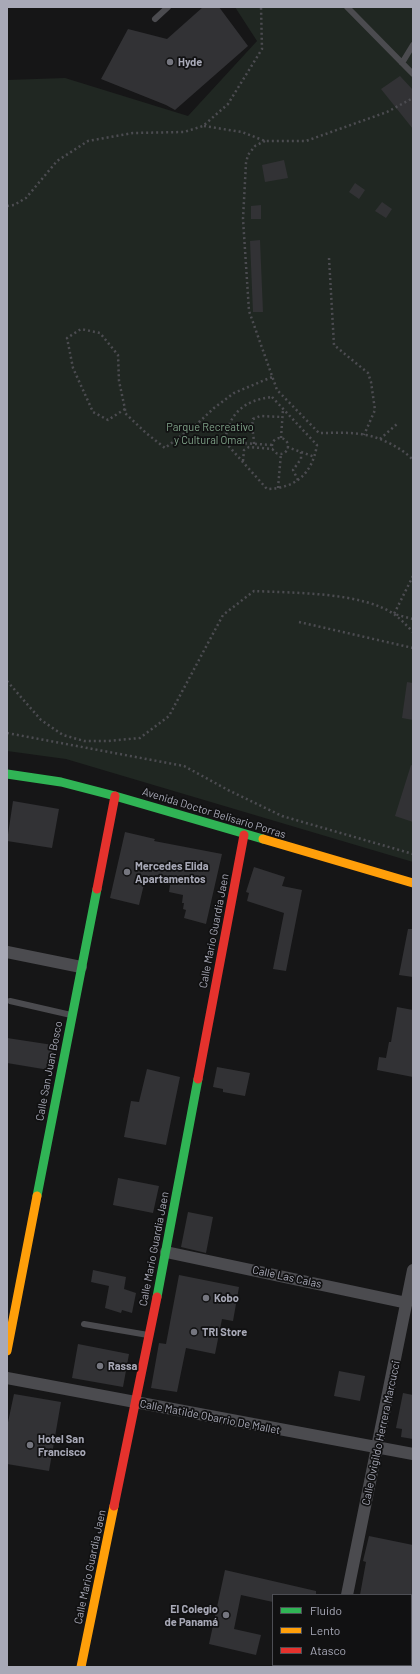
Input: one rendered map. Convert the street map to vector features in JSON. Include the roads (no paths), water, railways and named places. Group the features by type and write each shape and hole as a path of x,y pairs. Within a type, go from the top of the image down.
{"street":[{"name":"Avenida Doctor Belisario Porras","path":"7,774 60,782 115,796 244,835 413,883"},
{"name":"Calle San Juan Bosco","path":"7,1351 115,796"},
{"name":"Calle Mario Guardia Jaen","path":"81,1667 166,1252 244,835"},
{"path":"7,952 82,968"},
{"name":"Calle Las Calas","path":"166,1252 407,1303"},
{"name":"Calle Ovigildo Herrera Marcucci","path":"347,1594 413,1270"},
{"name":"Calle Matilde Obarrio De Mallet","path":"7,1378 413,1454"}],"lane":[{"path":"154,19 168,7"},
{"path":"347,7 413,74"},
{"path":"402,63 413,45"},
{"path":"10,1001 72,1015"},
{"path":"84,1324 149,1335"}],"place":[{"name":"Hyde","path":"170,62"},
{"name":"Mercedes Elida Apartamentos","path":"127,872"},
{"name":"Kobo","path":"206,1298"},
{"name":"TRI Store","path":"194,1332"},
{"name":"Rassa","path":"100,1366"},
{"name":"Hotel San Francisco","path":"30,1445"},
{"name":"El Colegio de Panamá","path":"226,1615"}],"park label":[{"name":"Parque Recreativo y Cultural Omar","path":"210,433"}]}
